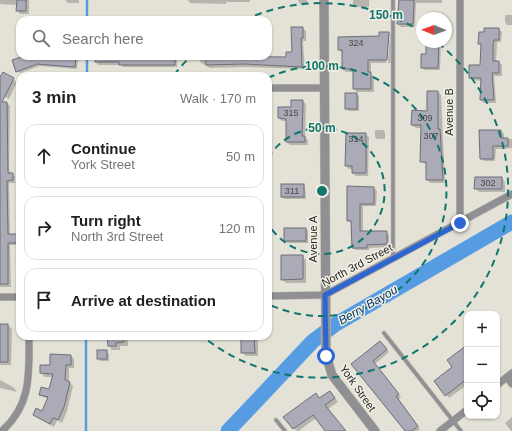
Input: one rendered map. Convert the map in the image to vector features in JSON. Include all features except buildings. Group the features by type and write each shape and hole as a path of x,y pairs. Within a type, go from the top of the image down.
{"street":[{"name":"Avenue A","path":"324,0 326,309"},
{"name":"Avenue B","path":"460,0 460,223"},
{"path":"272,88 324,88"},
{"name":"North 3rd Street","path":"272,296 325,295 512,194"},
{"path":"0,297 16,297"},
{"name":"York Street","path":"326,309 326,356 332,375 375,431"},
{"path":"2,431 12,422 22,408 27,389 29,340"},
{"path":"500,383 510,375 512,384"},
{"path":"440,431 464,412"}],"lane":[{"path":"393,0 393,258"},
{"path":"384,334 461,431"},
{"path":"276,420 285,431"}],"waterway":[{"path":"87,0 87,16"},
{"path":"87,60 87,72"},
{"name":"Berry Bayou","path":"228,431 313,341 336,324 512,222"},
{"path":"86,340 86,431"}],"route":[{"path":"326,356 325,295 460,223"}]}
